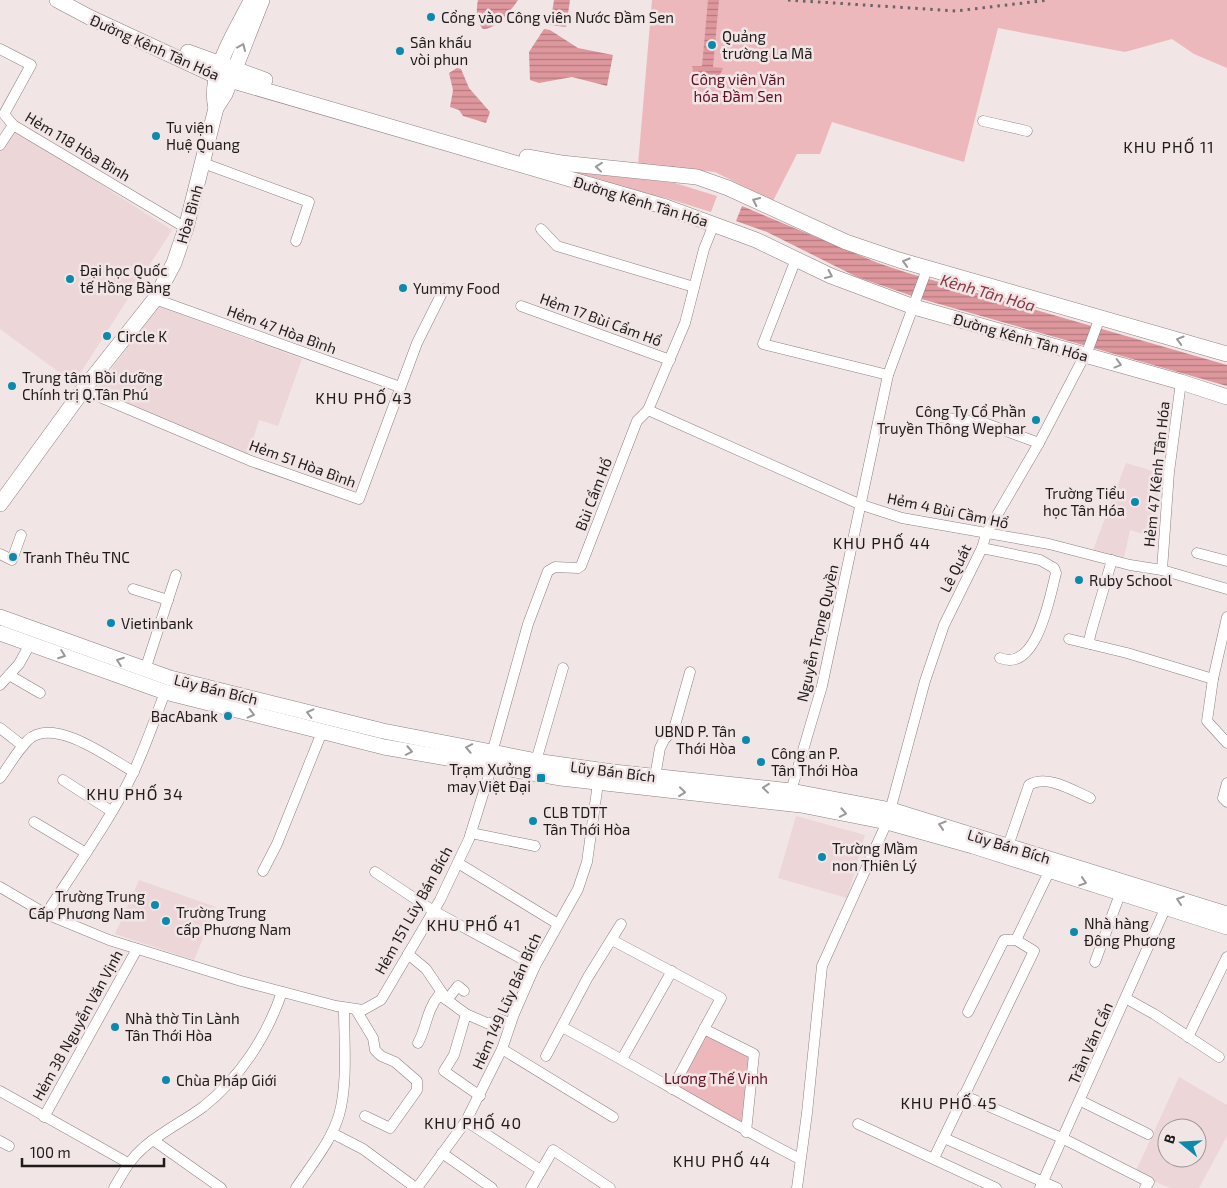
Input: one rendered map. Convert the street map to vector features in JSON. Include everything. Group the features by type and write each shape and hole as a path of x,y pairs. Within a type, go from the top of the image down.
{"main road":[{"name":"Đường Kênh Tân Hóa","path":"57,0 88,17 225,72 714,224 756,240 873,293 916,303 1086,351 1227,397"},
{"name":"Đường Kênh Tân Hóa","path":"75,0 206,60 225,72 248,74 540,161 697,177 720,185 846,242 926,272 1098,321 1227,354"},
{"name":"Hòa Bình","path":"225,72 252,0"},
{"name":"Hòa Bình","path":"0,504 83,390 154,299 174,263 186,228 216,108 213,90 225,72 262,0"},
{"path":"638,200 634,187 635,182 644,172"},
{"name":"Lũy Bán Bích","path":"0,617 145,670 492,760 598,783 889,816 1049,872 1227,927"},
{"name":"Lũy Bán Bích","path":"0,633 165,692 385,747 492,760 536,761 655,777 790,791 1008,846 1227,914"}],"street":[{"name":"Hẻm 118 Hòa Bình","path":"0,49 31,65 2,113 13,125 186,228"},
{"path":"983,121 1027,131"},
{"path":"0,145 13,125"},
{"path":"202,163 309,202 296,241"},
{"name":"Bùi Cẩm Hổ","path":"492,760 528,624 548,571 555,567 578,568 581,566 637,421 648,410 685,323 704,249 714,224"},
{"path":"541,229 558,246 694,287"},
{"path":"796,259 763,344 888,375"},
{"name":"Nguyễn Trọng Quyền","path":"790,791 822,686 859,504 888,375 898,343 916,303 926,272"},
{"name":"Hẻm 51 Hòa Bình","path":"83,390 251,460 359,499 417,343 444,289"},
{"name":"Hẻm 47 Hòa Bình","path":"154,299 400,388"},
{"name":"Hẻm 17 Bùi Cẩm Hổ","path":"521,306 670,360"},
{"name":"Lê Quát","path":"889,816 925,681 944,625 982,548 986,534 1039,443 1086,351 1098,321"},
{"name":"Hẻm 47 Kênh Tân Hóa","path":"1162,570 1169,472 1181,382"},
{"name":"Hẻm 4 Bùi Cầm Hổ","path":"648,410 859,504 902,518 1046,544 1162,570 1227,588"},
{"path":"941,418 987,424 1039,443"},
{"path":"0,554 12,560 21,534"},
{"path":"982,548 1040,560 1054,568 1056,573 1042,624 1034,640 1022,656 1005,660 1000,658"},
{"path":"1197,552 1227,561"},
{"path":"1091,644 1089,641 1090,632 1112,560"},
{"path":"145,670 176,575"},
{"path":"133,589 168,600"},
{"path":"1227,618 1213,679 1207,720 1227,743"},
{"path":"1069,639 1213,679"},
{"path":"0,685 19,664 30,644"},
{"path":"536,761 563,668"},
{"path":"655,777 660,748 664,740 674,729 690,672"},
{"path":"9,675 40,693"},
{"path":"46,914 86,853 134,772 154,728 165,692"},
{"path":"0,728 23,746"},
{"path":"0,778 23,746 38,734 52,732 65,734 134,772"},
{"path":"262,871 277,844 322,732"},
{"name":"Hẻm 151 Lũy Bán Bích","path":"356,1010 363,1010 381,1000 458,863 471,833 492,760"},
{"path":"63,780 111,811"},
{"path":"1008,846 1028,785 1036,781 1051,782 1090,798"},
{"name":"Hẻm 149 Lũy Bán Bích","path":"416,1188 466,1121 480,1096 502,1049 510,1023 536,966 578,889 587,862 598,783"},
{"path":"1227,783 1223,798 1227,802"},
{"path":"797,1188 822,966 889,816"},
{"path":"34,822 86,853"},
{"path":"471,833 535,846"},
{"path":"458,863 558,924"},
{"path":"375,872 432,910 536,966"},
{"path":"1016,940 1049,872"},
{"path":"0,887 46,914 76,928 137,949 282,992 356,1010 373,1038 375,1050 381,1056 395,1062 417,1081 417,1090 390,1128 365,1116"},
{"path":"1095,962 1120,894"},
{"name":"Trần Văn Cẩn","path":"1042,1185 1165,909"},
{"path":"546,1056 621,924"},
{"path":"612,940 721,998 672,1089"},
{"path":"934,1158 1034,952 1016,940 1004,940 968,1012"},
{"name":"Hẻm 38 Nguyễn Văn Vịnh","path":"44,1117 137,949"},
{"path":"408,954 426,969 447,1000"},
{"path":"1188,1037 1227,957"},
{"path":"622,1059 672,971"},
{"path":"447,1000 458,986 464,991"},
{"path":"114,1188 128,1163 153,1140 206,1105 237,1074 259,1042 282,992"},
{"path":"418,1043 423,1034 425,1018 432,1003 439,995 466,1014 489,1024 499,1019 510,1023"},
{"path":"1126,999 1219,1057"},
{"path":"296,1188 332,1134 343,1101 344,1008"},
{"path":"466,1014 454,1054 444,1071 480,1096"},
{"path":"562,1028 622,1059 746,1132 800,1159"},
{"path":"704,1028 754,1054 746,1132"},
{"path":"502,1049 613,1117"},
{"path":"0,1091 128,1163"},
{"path":"963,1095 1064,1138 1149,1182 1146,1188"},
{"path":"1081,1101 1148,1134"},
{"path":"466,1121 536,1167"},
{"path":"858,1124 934,1158 989,1186"},
{"path":"332,1134 363,1149 416,1188"},
{"path":"944,1138 1042,1185 1057,1188"},
{"path":"153,1140 221,1188"},
{"path":"531,1188 553,1150 610,1188"},
{"path":"442,1153 492,1188"}],"shaded area":[{"path":"478,0 518,0 508,14 493,26 483,29 477,15"},
{"path":"554,0 570,0 566,27 550,25"},
{"path":"708,0 719,0 713,67 723,68 719,77 706,83 694,75 692,66 702,66"},
{"path":"544,29 550,30 578,48 613,55 607,86 572,77 539,83 530,80 529,52"},
{"path":"457,68 461,69 469,88 490,112 486,123 463,116 459,110 450,107 453,90 449,73"},
{"name":"Đại học Quốc tế Hồng Bàng","path":"14,129 172,230 74,383 0,329 0,151"},
{"path":"742,206 878,263 908,273 1227,365 1227,386 918,298 857,277 767,232 736,221"},
{"path":"158,306 302,359 278,426 259,420 247,458 93,394"},
{"name":"Trường Tiểu học Tân Hóa","path":"1126,463 1159,473 1156,538 1130,530 1122,566 1090,558"},
{"name":"Trường Mầm non Thiên Lý","path":"796,816 865,835 847,898 778,878"},
{"name":"Trường Trung cấp Phương Nam","path":"139,880 216,907 194,960 115,934"},
{"path":"1179,1077 1227,1105 1227,1136 1199,1188 1170,1188 1135,1173 1157,1125 1157,1168 1207,1168 1207,1118 1160,1118"}],"green space":[{"name":"Công viên Văn hóa Đầm Sen","path":"652,0 1227,0 1227,68 1194,54 1172,39 1125,52 998,28 964,162 832,122 820,154 797,154 773,201 715,172 638,165"},
{"path":"556,170 675,183 717,196 711,212 666,198 580,182"},
{"name":"Lương Thế Vinh","path":"703,1032 749,1055 743,1127 674,1091"}],"railway":[{"path":"788,0 956,11 1049,0"}],"place":[{"name":"Cổng vào Công viên Nước Đầm Sen","path":"431,17"},
{"name":"Quảng trường La Mã","path":"712,45"},
{"name":"Sân khấu vòi phun","path":"400,51"},
{"name":"Tu viện Huệ Quang","path":"156,136"},
{"name":"Đại học Quốc tế Hồng Bàng","path":"70,279"},
{"name":"Yummy Food","path":"403,288"},
{"name":"Circle K","path":"107,336"},
{"name":"Trung tâm Bồi dưỡng Chính trị Q.Tân Phú","path":"12,386"},
{"name":"Công Ty Cổ Phần Truyền Thông Wephar","path":"1036,420"},
{"name":"Trường Tiểu học Tân Hóa","path":"1135,502"},
{"name":"Tranh Thêu TNC","path":"13,557"},
{"name":"Ruby School","path":"1079,580"},
{"name":"Vietinbank","path":"111,623"},
{"name":"BacAbank","path":"228,716"},
{"name":"UBND P. Tân Thới Hòa","path":"746,740"},
{"name":"Công an P. Tân Thới Hòa","path":"761,762"},
{"name":"Trạm Xưởng may Việt Đại","path":"541,778"},
{"name":"CLB TDTT Tân Thới Hòa","path":"533,821"},
{"name":"Trường Mầm non Thiên Lý","path":"822,857"},
{"name":"Trường Trung Cấp Phương Nam","path":"155,905"},
{"name":"Trường Trung cấp Phương Nam","path":"166,921"},
{"name":"Nhà hàng Đông Phương","path":"1074,932"},
{"name":"Nhà thờ Tin Lành Tân Thới Hòa","path":"115,1027"},
{"name":"Chùa Pháp Giới","path":"166,1080"}],"district":[{"name":"KHU PHỐ 11","path":"1169,146"},
{"name":"KHU PHỐ 43","path":"364,397"},
{"name":"KHU PHỐ 44","path":"882,542"},
{"name":"KHU PHỐ 34","path":"135,793"},
{"name":"KHU PHỐ 41","path":"474,924"},
{"name":"KHU PHỐ 45","path":"949,1102"},
{"name":"KHU PHỐ 40","path":"473,1122"},
{"name":"KHU PHỐ 44","path":"722,1160"}],"water label":[{"name":"Kênh Tân Hóa","path":"988,292"}]}
